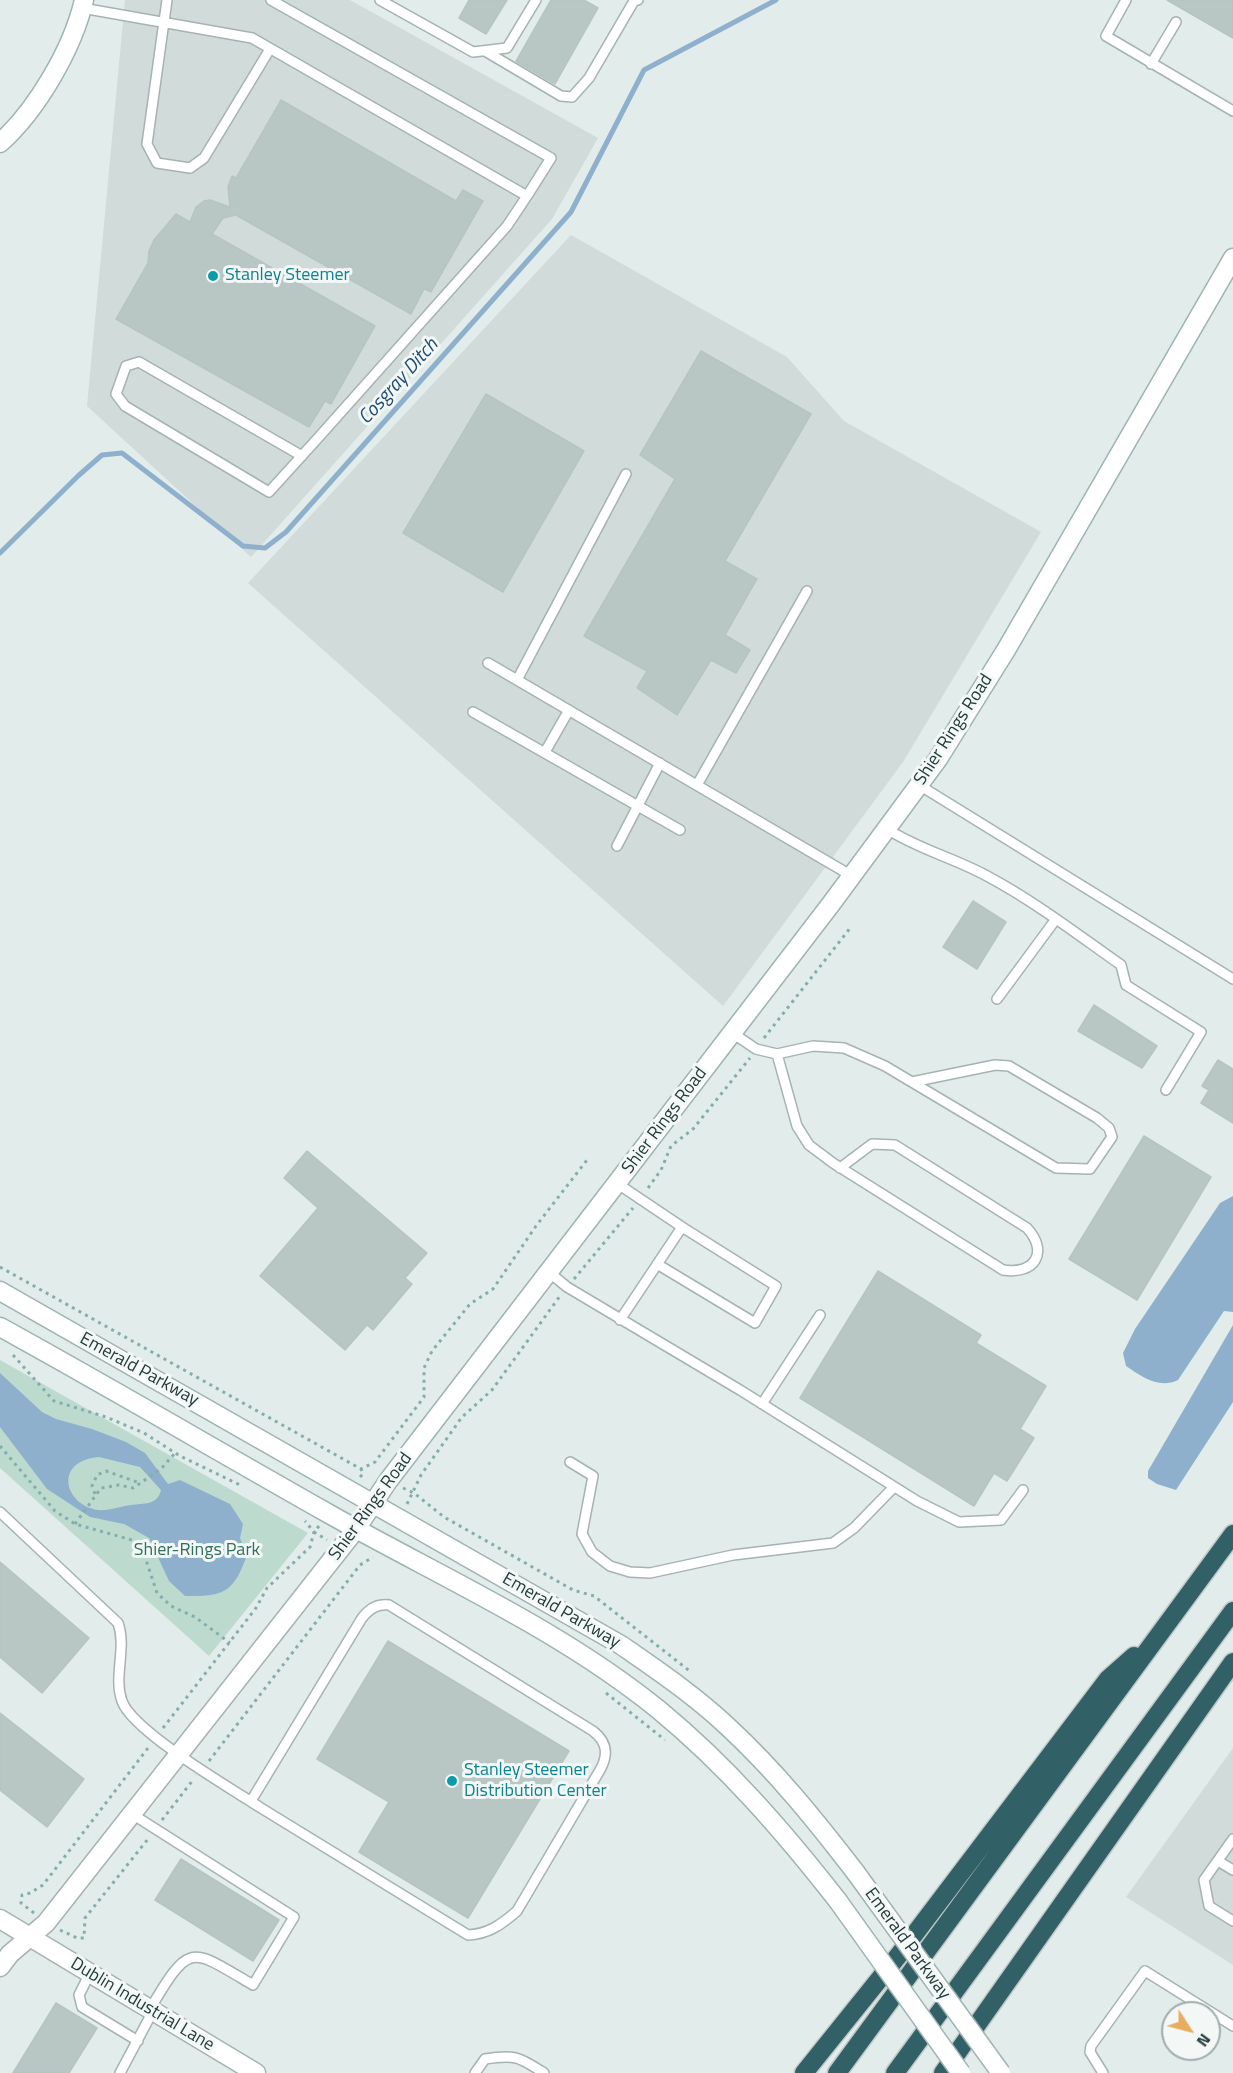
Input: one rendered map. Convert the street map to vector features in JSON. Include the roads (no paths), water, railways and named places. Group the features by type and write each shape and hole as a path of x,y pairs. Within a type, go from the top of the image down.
{"highway":[{"path":"837,2073 1233,1534"},
{"path":"895,2073 1233,1611"},
{"path":"804,2073 898,1956 1108,1679 1160,1633"},
{"path":"943,2073 1233,1662"}],"main road":[{"path":"0,143 36,102 61,60 83,4"},
{"name":"Shier Rings Road","path":"0,1967 29,1936 46,1923 356,1529 373,1502 618,1184 919,785 1006,650 1233,258"},
{"name":"Emerald Parkway","path":"0,1291 621,1645 678,1685 726,1725 805,1807 856,1873 1001,2073"},
{"name":"Emerald Parkway","path":"0,1327 560,1642 657,1708 704,1749 784,1833 838,1901 961,2073"},
{"name":"Dublin Industrial Lane","path":"0,1918 152,2010 235,2068 256,2073"}],"lane":[{"path":"167,0 162,22 147,144 157,163 190,168 204,158 270,48"},
{"path":"271,0 551,158 507,226 302,456 269,492 125,406 116,394 126,366 139,362 302,456"},
{"path":"380,0 473,52 507,48 536,0"},
{"path":"485,51 561,96 572,97 589,78 635,0"},
{"path":"1126,0 1106,36 1233,111"},
{"path":"83,4 162,22 235,33 252,38 527,195"},
{"path":"1151,64 1176,22"},
{"path":"517,680 626,474"},
{"path":"697,785 807,591"},
{"path":"488,663 852,876"},
{"path":"545,752 569,710"},
{"path":"473,712 680,831"},
{"path":"617,846 660,763"},
{"path":"919,785 1233,979"},
{"path":"887,829 908,842 986,875 1056,919 1121,965 1126,985 1201,1032 1166,1090"},
{"path":"996,999 1056,919"},
{"path":"731,1032 756,1049 777,1054 813,1046 844,1048 885,1066 1056,1168 1090,1169 1112,1137 1109,1128 1097,1118 1009,1066 995,1065 912,1082"},
{"path":"777,1054 797,1125 809,1145 840,1168 1004,1270 1018,1272 1029,1268 1035,1259 1038,1250 1036,1238 1027,1228 895,1145 872,1144 840,1168"},
{"path":"618,1184 776,1286 755,1323 657,1264"},
{"path":"620,1320 682,1227"},
{"path":"549,1273 620,1320 762,1404 894,1487 959,1522 1001,1520 1023,1490"},
{"path":"762,1404 819,1315"},
{"path":"570,1462 592,1476 582,1534 592,1552 610,1566 630,1572 650,1573 733,1555 833,1544 854,1528 894,1487"},
{"path":"0,1512 118,1623 123,1637 120,1675 122,1701 133,1718 179,1754 251,1801 468,1935 483,1934 503,1923 517,1911 600,1770 605,1760 606,1749 603,1739 592,1731 389,1605 380,1604 369,1609 362,1618 251,1801"},
{"path":"120,2073 174,1969 193,1957 201,1956 212,1960 253,1985 294,1917 132,1814"},
{"path":"1233,1839 1204,1881 1209,1906 1233,1921"},
{"path":"1218,1861 1233,1870"},
{"path":"1103,2073 1090,2052 1091,2046 1145,1971 1233,2026"},
{"path":"90,1973 79,1995 82,2007 138,2041"},
{"path":"475,2073 485,2059 502,2056 519,2057 544,2073"}],"water":[{"path":"1233,1196 1233,1312 1224,1311 1178,1380 1164,1383 1144,1378 1126,1366 1123,1353 1135,1329 1220,1203"},
{"path":"1233,1325 1233,1402 1176,1490 1157,1484 1148,1478 1148,1471"},
{"path":"0,1373 42,1412 56,1419 126,1442 145,1453 168,1484 180,1480 230,1504 243,1524 240,1538 247,1555 237,1577 226,1590 218,1593 185,1596 169,1581 149,1538 124,1524 90,1517 47,1489 0,1427","holes":["99,1457 140,1467 161,1490 156,1499 149,1503 98,1510 77,1500 68,1483 75,1466 84,1460"]}],"waterway":[{"name":"Cosgray Ditch","path":"0,553 102,455 122,453 243,546 265,548 286,532 571,212 644,70 776,0"}],"place":[{"name":"Stanley Steemer","path":"213,276"},
{"name":"Stanley Steemer Distribution Center","path":"452,1781"}],"park label":[{"name":"Shier-Rings Park","path":"197,1551"}]}
